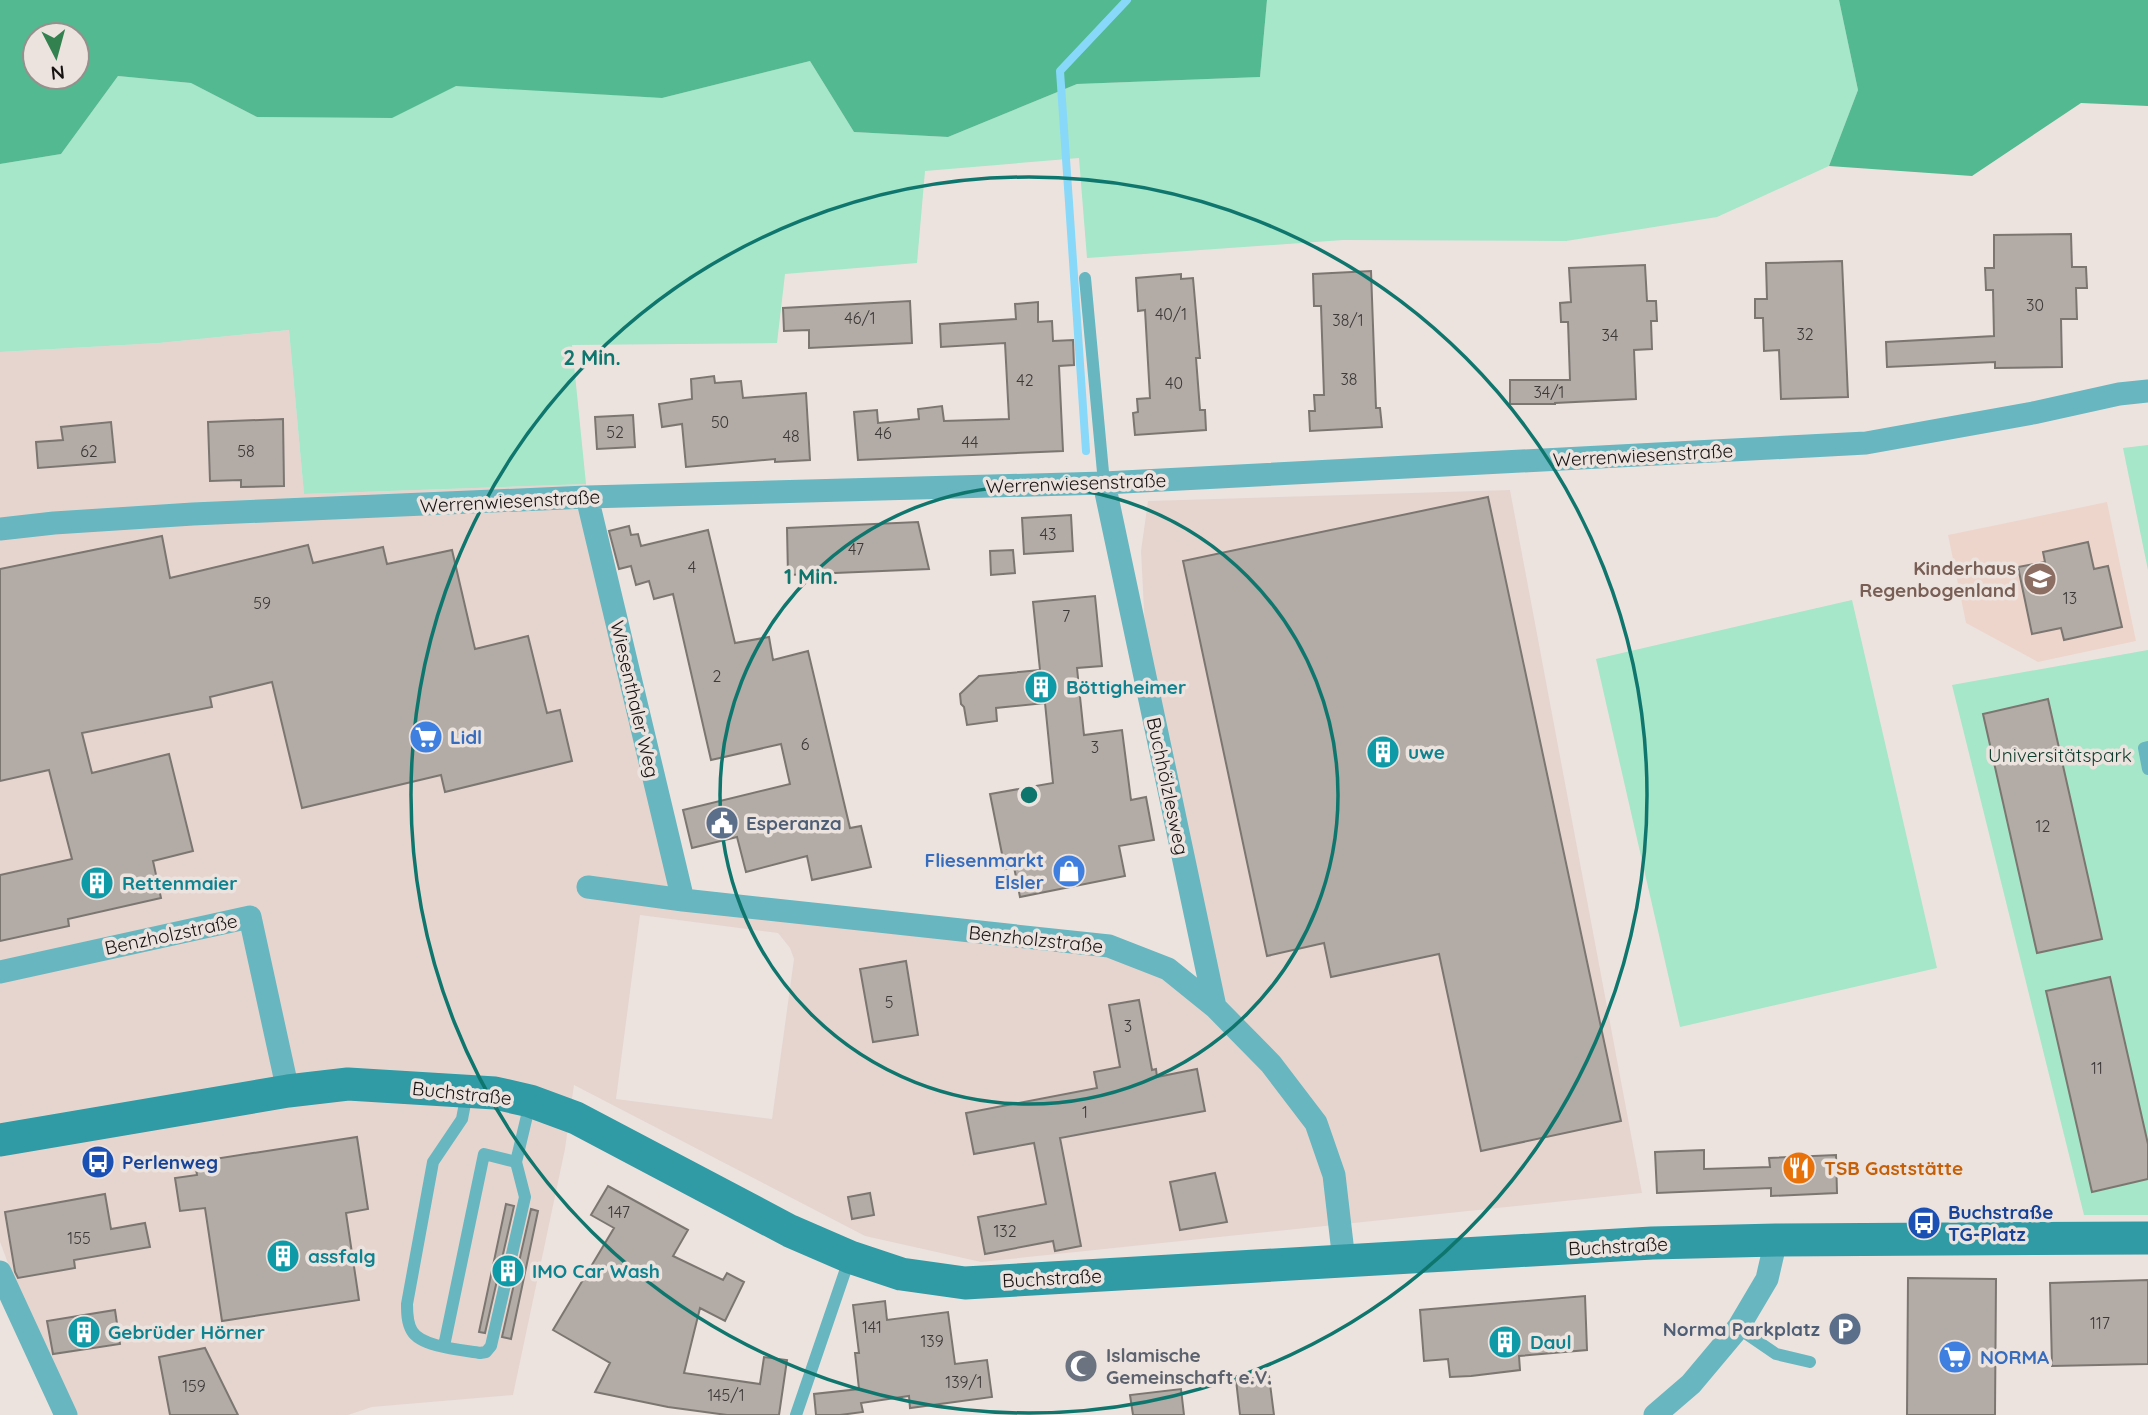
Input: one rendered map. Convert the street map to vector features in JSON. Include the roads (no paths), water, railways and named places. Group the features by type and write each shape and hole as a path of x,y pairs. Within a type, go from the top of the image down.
{"street":[{"name":"Werrenwiesenstraße","path":"0,529 193,514 587,497 1104,483 1866,443 2033,413 2119,394 2148,391"},
{"name":"Buchhölzlesweg","path":"1104,483 1215,1007"},
{"name":"Wiesenthaler Weg","path":"587,497 683,900"},
{"name":"Benzholzstraße","path":"588,887 683,900 1109,946 1168,969 1215,1007 1271,1064 1316,1123 1334,1175 1344,1261"},
{"name":"Benzholzstraße","path":"0,972 250,917 288,1091"},
{"name":"Buchstraße","path":"0,1140 288,1091 348,1084 495,1093 530,1101 596,1127 790,1231 853,1250 901,1274 965,1283 1652,1244 1776,1240 2148,1238"},
{"path":"1655,1415 1691,1384 1738,1328 1767,1279 1776,1240"},
{"path":"0,1272 66,1415"}],"lane":[{"path":"1085,278 1104,483"},
{"path":"2148,747 2144,748 2148,769"},
{"path":"468,1090 462,1119 433,1163 407,1304 407,1317 412,1331 422,1342 480,1353 486,1352 491,1346 525,1197 516,1162 530,1101"},
{"path":"444,1346 484,1154 516,1162"},
{"path":"796,1415 853,1250"},
{"path":"1738,1328 1776,1354 1810,1362"}],"waterway":[{"path":"1086,451 1060,71 1127,0"}],"place":[{"name":"Kinderhaus Regenbogenland","path":"2040,579"},
{"name":"Böttigheimer","path":"1041,687"},
{"name":"Lidl","path":"426,737"},
{"name":"uwe","path":"1383,752"},
{"name":"Esperanza","path":"722,823"},
{"name":"Fliesenmarkt Elsler","path":"1069,871"},
{"name":"Rettenmaier","path":"97,883"},
{"name":"Perlenweg","path":"98,1162"},
{"name":"TSB Gaststätte","path":"1799,1168"},
{"name":"Buchstraße TG-Platz","path":"1924,1223"},
{"name":"assfalg","path":"283,1256"},
{"name":"IMO Car Wash","path":"508,1271"},
{"name":"Norma Parkplatz","path":"1845,1329"},
{"name":"Gebrüder Hörner","path":"84,1332"},
{"name":"Daul","path":"1505,1342"},
{"name":"NORMA","path":"1955,1357"},
{"name":"Islamische Gemeinschaft e.V.","path":"1081,1366"}],"park label":[{"name":"Universitätspark","path":"2060,755"}]}
